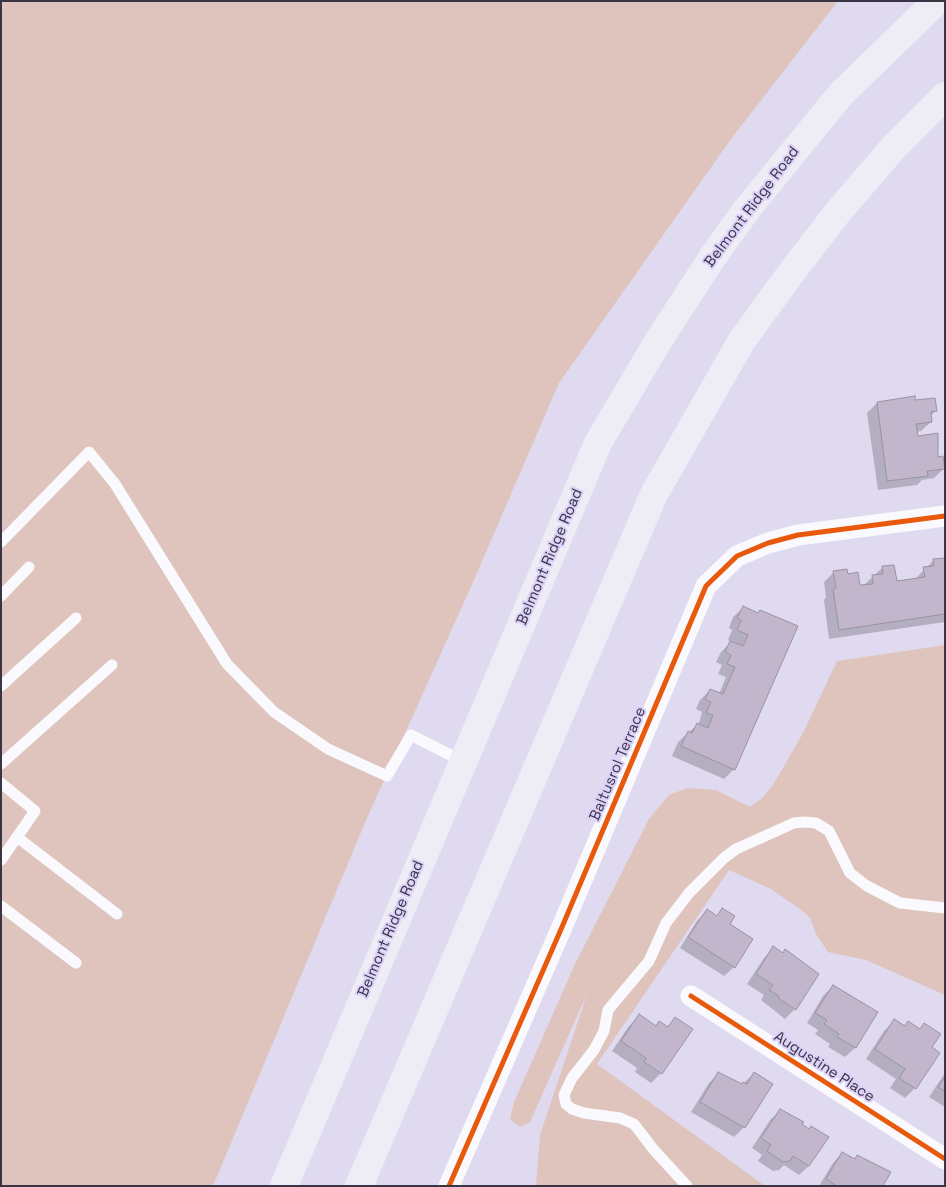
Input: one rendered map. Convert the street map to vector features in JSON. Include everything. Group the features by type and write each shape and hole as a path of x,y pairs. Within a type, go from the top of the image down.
{"main road":[{"name":"Belmont Ridge Road","path":"284,1186 598,443 657,343 712,258 801,142 841,94 937,1"},
{"path":"359,1186 654,494 741,342 788,277 838,212 894,146 945,96"}],"street":[{"name":"Baltusrol Terrace","path":"449,1186 562,927 706,586 738,556 768,543 798,535 945,516"},
{"name":"Augustine Place","path":"691,996 945,1159"}],"lane":[{"path":"1,542 89,452 115,484 227,664 274,712 328,749 387,776 411,735 462,761"},
{"path":"1,596 29,567"},
{"path":"1,686 76,618"},
{"path":"1,764 112,665"},
{"path":"1,783 35,811 3,854"},
{"path":"687,1186 654,1150 634,1124 620,1118 584,1113 572,1109 566,1104 564,1095 572,1078 594,1050 604,1032 608,1010 649,962 666,923 689,893 724,858 736,849 794,823 804,822 816,823 829,831 850,873 867,886 900,903 945,908"},
{"path":"17,837 117,914"},
{"path":"1,906 76,963"}],"shaded area":[{"path":"1,1 838,1 731,139 559,383 474,580 367,818 213,1186 1,1186"},
{"path":"945,645 945,995 866,960 828,952 817,936 810,918 800,909 771,889 729,870 597,1064 765,1186 536,1186 540,1135 587,994 530,1122 520,1127 510,1119 514,1102 575,964 649,819 669,795 687,788 716,790 750,807 762,798 773,785 803,733 837,661"}],"building":[{"path":"915,396 915,400 935,398 937,411 931,412 932,422 916,424 918,436 938,433 938,457 943,456 945,469 927,471 928,476 887,481 877,402"},
{"path":"945,558 945,614 839,630 833,589 836,588 833,571 847,569 848,574 858,572 860,585 873,584 872,575 883,574 882,566 894,565 897,581 925,577 923,567 934,566 933,559"},
{"path":"743,606 758,613 760,610 798,626 735,770 681,746 688,731 692,733 697,723 708,728 713,715 706,713 711,702 705,699 710,689 723,694 735,667 727,664 731,655 725,652 730,641 743,646 748,635 737,630 741,620 737,618"},
{"path":"722,908 735,916 730,924 753,939 735,968 688,937 707,909 717,916"},
{"path":"773,946 783,953 785,949 819,974 796,1010 769,990 773,985 756,974"},
{"path":"833,985 878,1012 856,1048 837,1037 839,1034 824,1024 827,1020 815,1013"},
{"path":"639,1014 656,1026 659,1021 668,1027 675,1017 693,1029 662,1074 644,1062 646,1058 621,1041"},
{"path":"894,1019 905,1026 908,1021 920,1029 924,1023 941,1034 932,1047 940,1053 916,1089 899,1078 905,1069 875,1049"},
{"path":"718,1072 742,1084 743,1082 747,1084 754,1072 773,1084 745,1128 700,1102"},
{"path":"945,1077 945,1091 938,1087"},
{"path":"780,1109 804,1122 802,1124 809,1129 811,1126 829,1137 809,1166 793,1156 790,1161 783,1162 767,1151 771,1145 761,1138"},
{"path":"842,1152 855,1159 857,1155 891,1172 883,1186 837,1186 826,1179"}],"cycle path":[{"path":"449,1186 562,927 706,586 737,556 768,543 798,535 945,516"},
{"path":"691,996 945,1159"}]}
